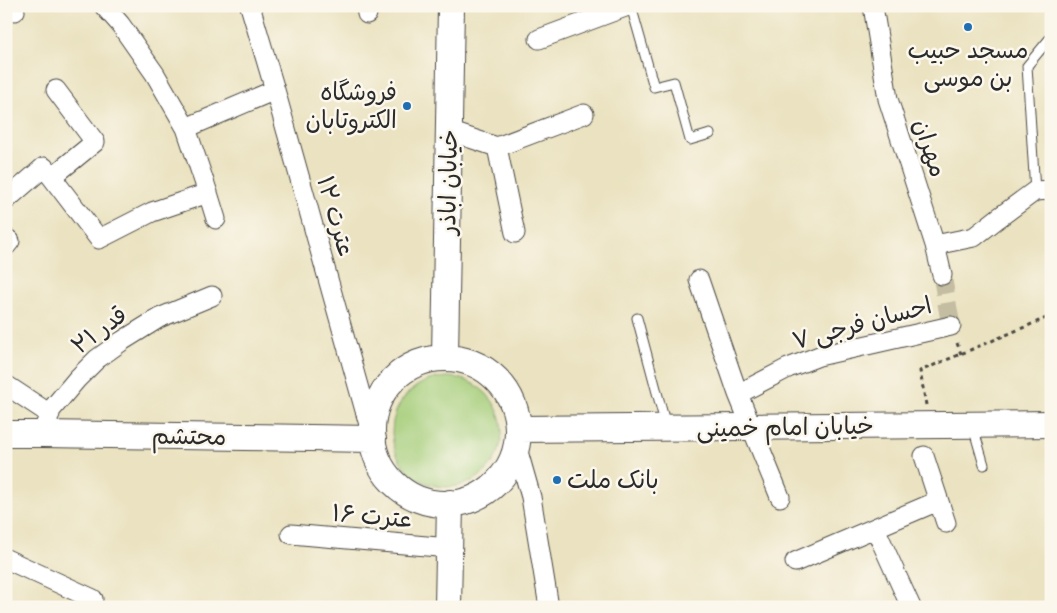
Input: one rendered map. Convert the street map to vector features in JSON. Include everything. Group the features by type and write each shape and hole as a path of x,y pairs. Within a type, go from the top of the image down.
{"main road":[{"name":"خیابان اباذر","path":"445,357 451,6"},
{"path":"445,357 468,361 488,371 504,387 515,407 518,439 510,466 499,481 485,492 468,500 450,504 428,502 407,493 390,479 382,467 372,439 374,415 383,392 399,374 421,362 445,357"},
{"name":"محتشم","path":"6,434 46,424 372,439"},
{"name":"خیابان امام خمینی","path":"518,439 667,428 1051,424"},
{"path":"448,607 450,504"}],"street":[{"path":"104,6 120,24 155,74 186,128 216,219"},
{"name":"عترت ۱۲","path":"250,6 372,439"},
{"path":"539,39 629,6"},
{"name":"مهران","path":"873,6 888,99 935,245 942,275"},
{"path":"52,176 95,142 56,90"},
{"path":"186,128 275,90"},
{"path":"449,131 497,146 584,114"},
{"path":"497,146 515,233"},
{"path":"6,200 44,166 99,239 152,212 208,193"},
{"path":"935,245 974,237 1043,191"},
{"path":"699,280 738,394 780,496"},
{"name":"قدر ۲۱","path":"46,424 51,410 97,359 159,318 212,296"},
{"name":"احسان فرجی ۷","path":"738,394 788,368 819,356 951,326"},
{"path":"6,385 46,424"},
{"path":"518,439 531,497 549,607"},
{"path":"924,456 946,523"},
{"path":"796,562 938,501"},
{"path":"875,528 911,607"},
{"name":"عترت ۱۶","path":"290,534 449,548"},
{"path":"6,559 93,599"}],"lane":[{"path":"629,6 654,87 674,82 690,140 710,134"},
{"path":"1043,191 1027,66 1051,37"},
{"path":"637,318 667,428"},
{"path":"972,425 984,465"}],"path":[{"path":"930,425 920,371 1051,316"}],"green space":[{"path":"447,377 468,381 486,393 498,411 502,432 498,453 486,471 468,483 447,487 426,483 408,471 396,453 392,432 396,411 408,393 426,381"}],"tunnel":[{"path":"942,275 951,326"}],"place":[{"name":"مسجد حبیب بن موسی","path":"968,27"},
{"name":"فروشگاه الکتروتابان","path":"407,106"},
{"name":"بانک ملت","path":"557,480"}]}
